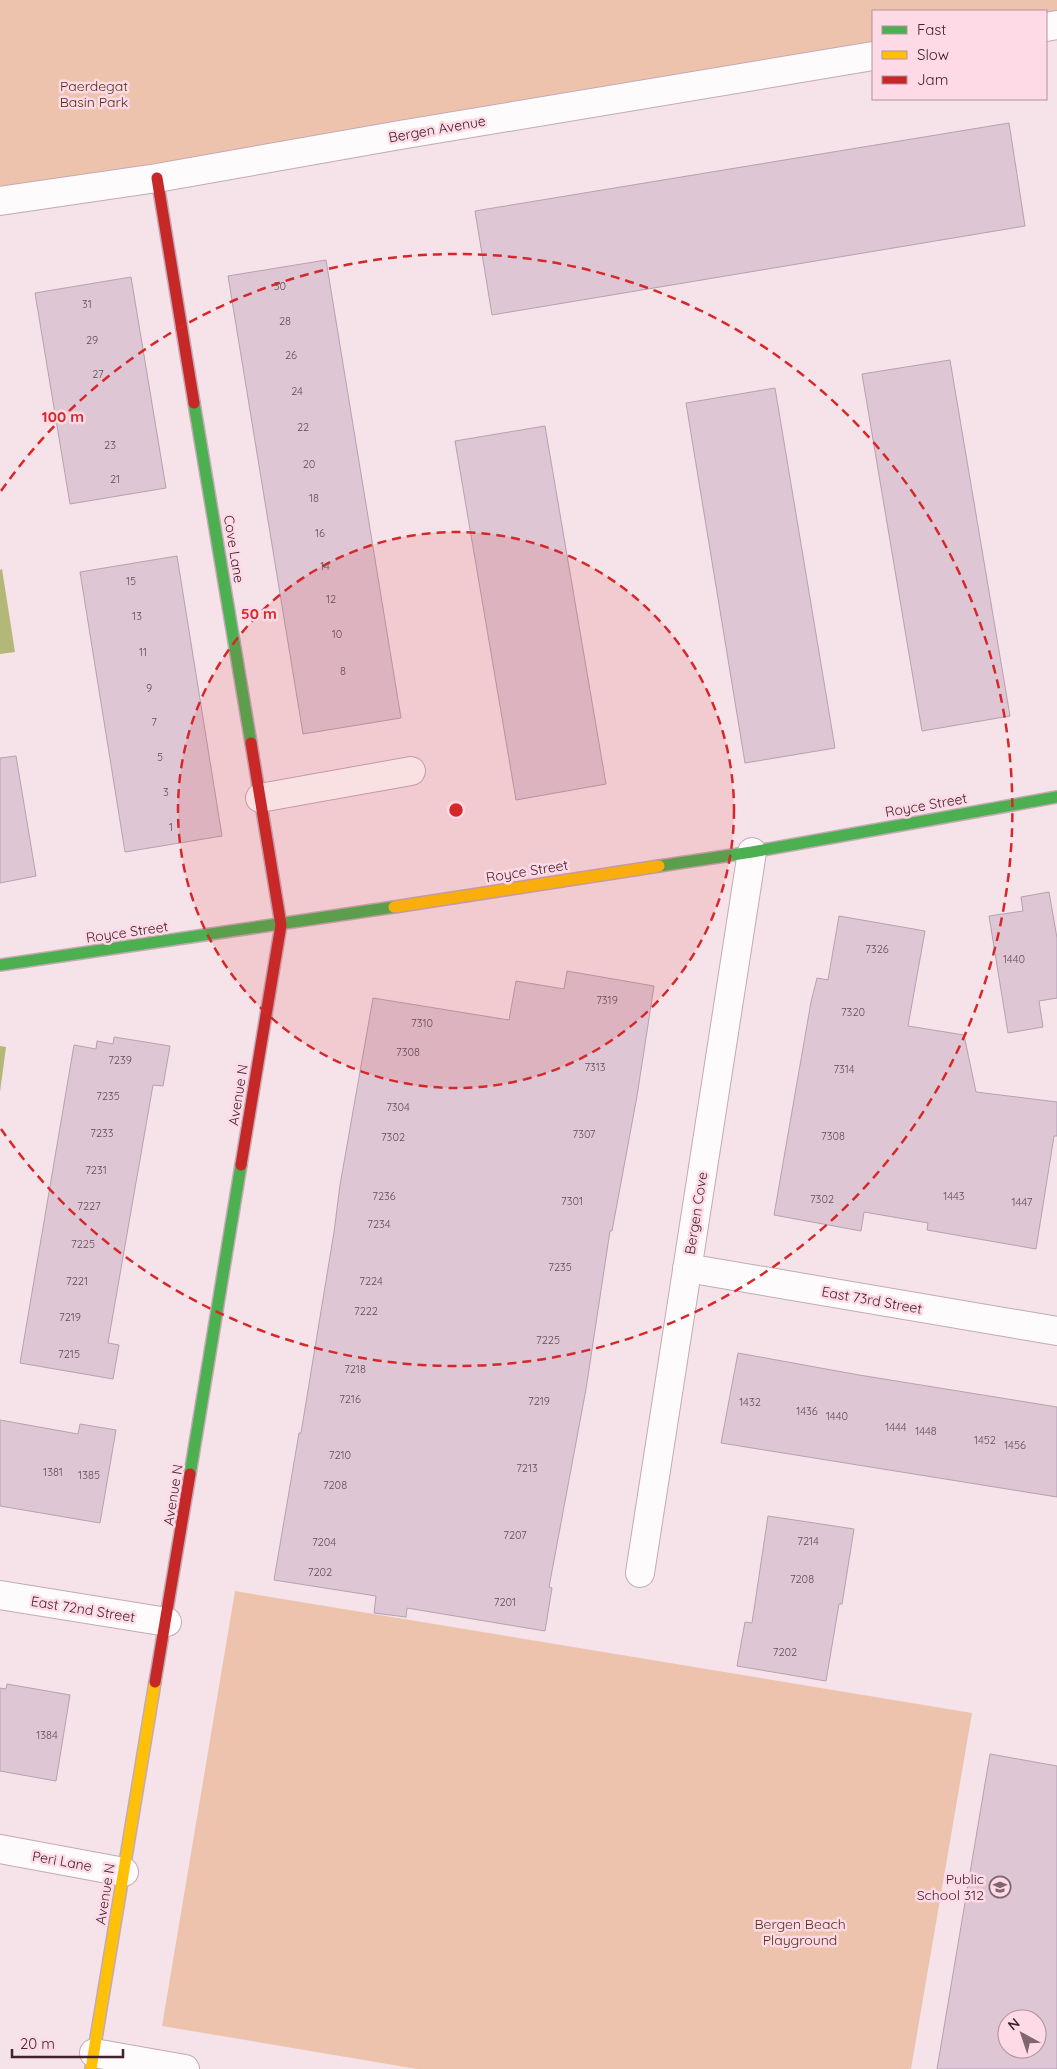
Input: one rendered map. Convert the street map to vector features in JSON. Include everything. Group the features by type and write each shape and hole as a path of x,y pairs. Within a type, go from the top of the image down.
{"street":[{"name":"Bergen Avenue","path":"0,200 157,178 872,56"},
{"name":"Cove Lane","path":"157,178 281,926"},
{"path":"260,798 411,771"},
{"name":"Royce Street","path":"0,965 281,926 752,852 1057,797"},
{"name":"Bergen Cove","path":"640,1573 752,852"},
{"name":"Avenue N","path":"92,2061 167,1622 281,926"},
{"name":"East 73rd Street","path":"687,1268 1057,1331"},
{"name":"East 72nd Street","path":"0,1595 167,1622"},
{"name":"Peri Lane","path":"0,1850 124,1872"},
{"path":"92,2061 185,2069"}],"green space":[{"name":"Paerdegat Basin Park","path":"0,0 1057,0 1057,26 1047,28 1047,10 872,10 872,57 0,205"},
{"name":"Bergen Beach Playground","path":"235,1591 972,1713 911,2069 417,2069 162,2026"}],"shaded area":[{"path":"2,569 15,652 0,654 0,570"},
{"path":"0,1046 6,1047 0,1092"}],"building":[{"path":"1009,123 1025,226 492,315 475,211"},
{"path":"326,260 401,718 303,734 228,276"},
{"path":"131,277 166,488 70,504 35,293"},
{"path":"950,360 1010,716 922,731 862,374"},
{"path":"775,388 835,748 745,763 686,403"},
{"path":"545,426 606,784 516,800 455,441"},
{"path":"177,556 222,836 125,852 80,572"},
{"path":"16,756 36,876 0,883 0,758"},
{"path":"1049,892 1057,938 1057,998 1039,1001 1043,1027 1008,1033 989,916 1023,911 1021,897"},
{"path":"839,916 925,931 908,1026 964,1035 976,1092 1057,1102 1057,1136 1054,1136 1036,1249 927,1230 928,1223 864,1212 861,1231 774,1215 811,1002 817,978 828,980"},
{"path":"567,971 654,986 637,1096 612,1231 610,1231 586,1389 549,1587 552,1588 545,1631 407,1608 406,1617 374,1613 376,1596 274,1580 299,1433 301,1433 340,1185 373,998 509,1020 516,981 564,989"},
{"path":"114,1037 170,1046 163,1086 153,1085 108,1343 119,1345 113,1379 20,1363 74,1045 96,1049 97,1041 113,1044"},
{"path":"738,1353 1057,1407 1057,1497 721,1443"},
{"path":"0,1420 78,1434 80,1424 116,1430 100,1523 0,1506"},
{"path":"768,1516 854,1529 842,1604 839,1604 826,1681 737,1666 745,1622 752,1623"},
{"path":"7,1684 70,1695 56,1781 0,1771 0,1688 6,1689"},
{"name":"Public School 312","path":"990,1754 1057,1766 1057,2069 937,2069"}],"traffic: fast":[{"path":"194,403 251,743"},
{"path":"659,866 752,852 1057,797"},
{"path":"0,965 394,907"},
{"path":"190,1474 241,1165"}],"traffic: slow":[{"path":"394,907 659,866"},
{"path":"91,2069 155,1682"}],"traffic: jam":[{"path":"157,178 194,403"},
{"path":"241,1165 281,925 251,743"},
{"path":"155,1682 190,1474"}],"place":[{"name":"Public School 312","path":"1000,1887"}]}
